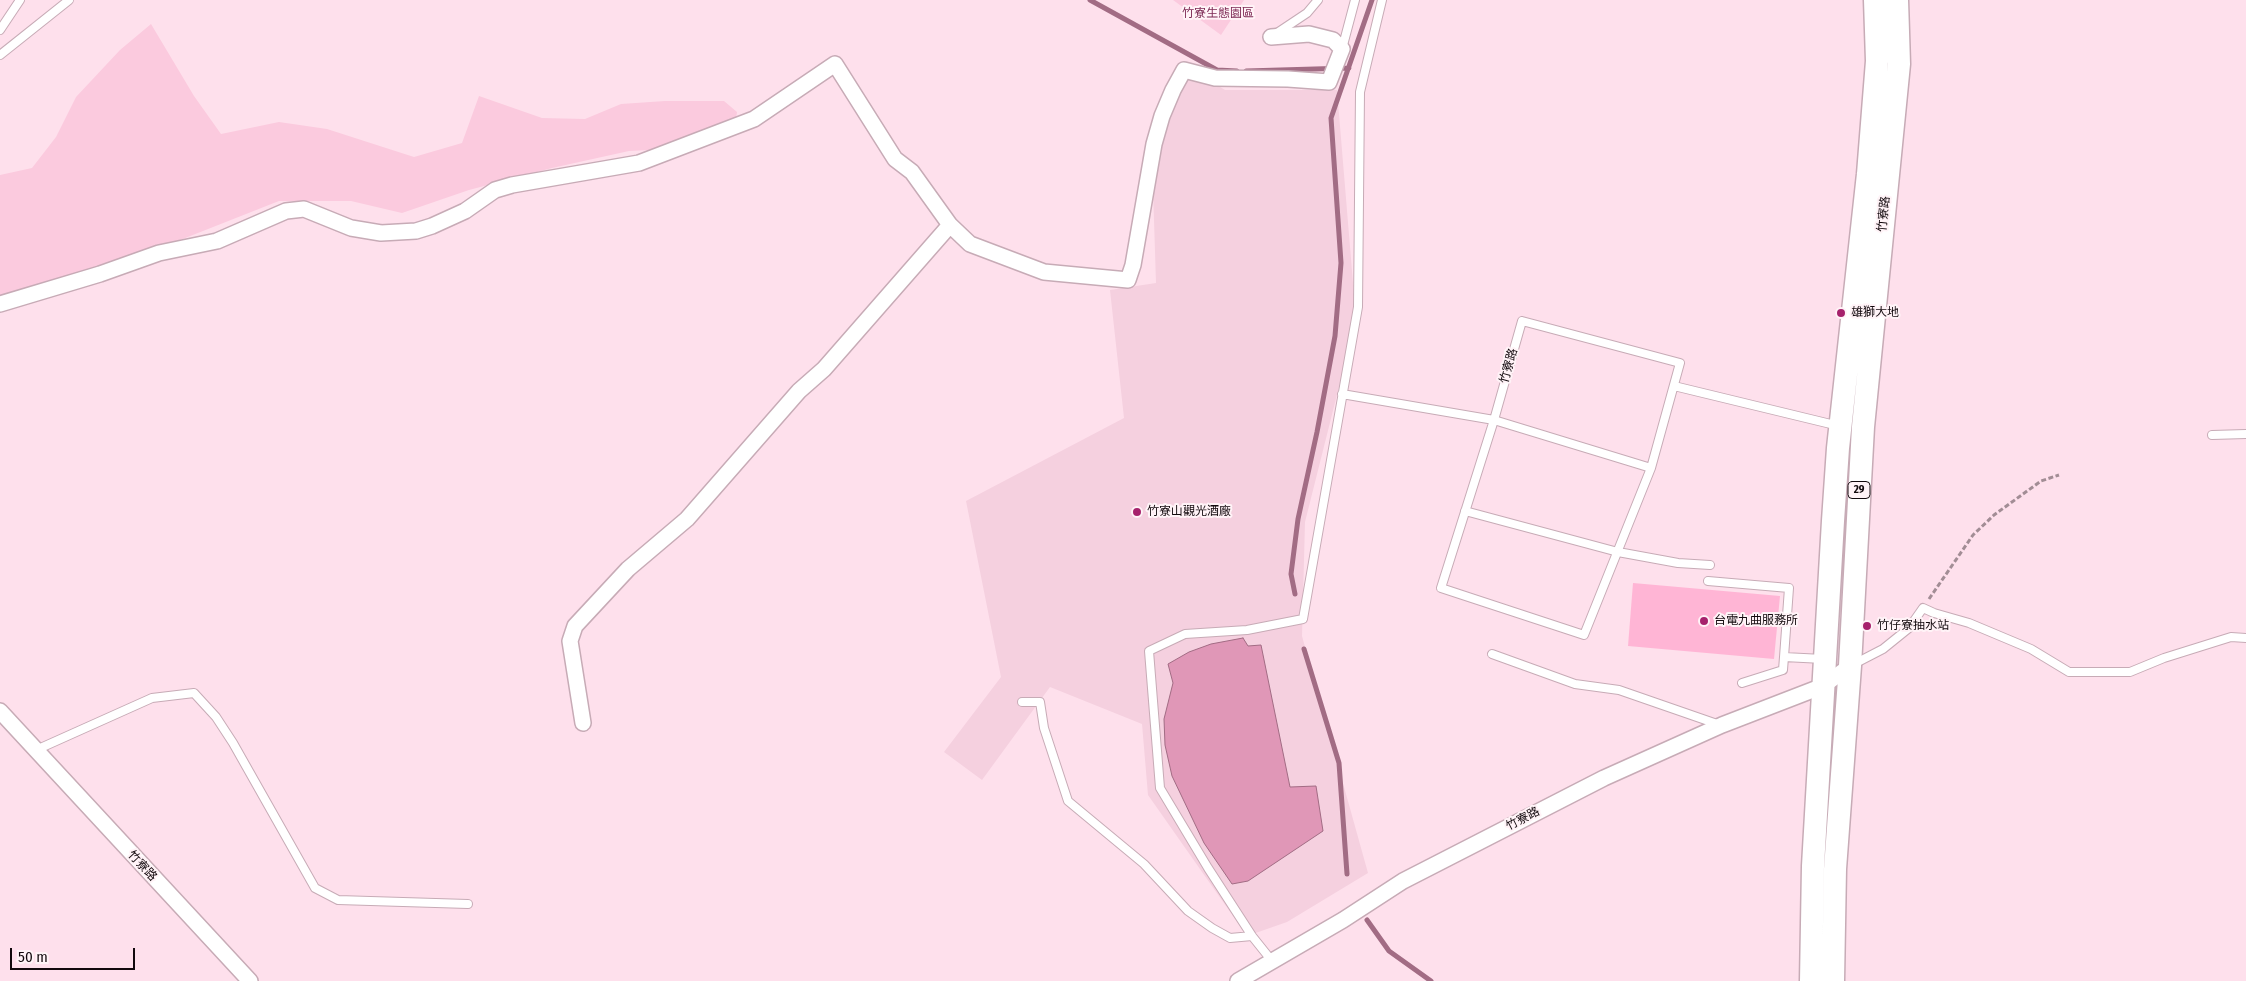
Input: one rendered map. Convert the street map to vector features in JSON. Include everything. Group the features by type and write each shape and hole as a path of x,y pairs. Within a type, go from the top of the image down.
{"main road":[{"name":"竹寮路","path":"1833,981 1835,869 1850,666 1851,427 1876,61 1875,0"},
{"name":"竹寮路","path":"1811,981 1813,866 1825,659 1851,427 1899,64 1897,0"}],"street":[{"path":"0,304 100,274 159,253 217,241 286,211 304,209 351,228 381,233 416,231 465,211 495,190 512,185 639,163 754,119 835,64 895,159 912,172 950,225 970,244 1044,272 1128,280 1133,266 1154,144 1173,90 1184,70 1216,78 1288,79 1329,82 1342,49 1333,40 1309,34 1271,37"},
{"path":"583,723 570,641 575,626 628,569 687,520 799,391 824,369 950,225"},
{"name":"竹寮路","path":"1238,981 1343,920 1403,881 1604,778 1722,726 1823,686 1850,666"},
{"name":"竹寮路","path":"0,712 250,981"}],"lane":[{"path":"0,30 20,0"},
{"path":"0,55 69,0"},
{"path":"1271,37 1308,14 1318,0"},
{"path":"1342,49 1355,0"},
{"path":"1272,961 1252,936 1160,788 1149,651 1185,634 1247,630 1303,619 1358,307 1360,92 1382,0"},
{"name":"竹寮路","path":"1522,321 1680,363 1651,468 1584,635 1441,588 1494,420 1522,321"},
{"path":"1674,386 1851,427"},
{"path":"1342,394 1494,420 1651,468"},
{"path":"2212,435 2246,434"},
{"path":"1464,511 1618,552 1678,564 1710,565"},
{"path":"1708,582 1789,588 1784,670 1742,683"},
{"path":"1850,666 1883,649 1909,628 1922,608 1969,623 2031,649 2069,672 2130,672 2164,658 2232,637 2246,638"},
{"path":"1492,654 1575,684 1619,690 1722,726"},
{"path":"1784,657 1825,659"},
{"path":"36,750 152,698 194,693 216,718 233,743 315,888 338,900 468,904"},
{"path":"1022,702 1040,702 1044,728 1068,801 1144,864 1188,911 1204,923 1230,938 1252,936"}],"path":[{"path":"1922,608 1973,535 1994,515 2041,481 2059,475"}],"shaded area":[{"name":"竹寮山觀光酒廠","path":"1190,68 1225,90 1337,90 1356,319 1305,522 1302,636 1368,873 1287,922 1247,936 1148,795 1142,724 1050,687 982,780 944,752 1001,677 966,501 1124,418 1110,290 1156,283 1152,157"},
{"path":"1243,638 1248,646 1261,645 1290,787 1316,786 1323,831 1248,881 1232,884 1204,843 1172,776 1165,745 1164,719 1173,683 1168,664 1189,652 1211,644"}],"green space":[{"name":"竹寮生態園區","path":"1173,0 1244,0 1221,35"},
{"path":"151,24 194,96 221,134 279,122 327,129 414,157 462,143 479,96 542,118 585,119 621,104 665,101 724,101 737,112 735,127 689,148 629,151 552,168 469,190 402,213 351,201 279,201 165,246 62,277 0,304 0,175 32,168 56,137 76,97 120,50"}],"building":[{"name":"台電九曲服務所","path":"1633,583 1780,596 1774,659 1628,646"}],"waterway":[{"path":"1090,0 1217,70 1237,71"},
{"path":"1295,594 1291,574 1298,519 1335,336 1341,263 1331,118 1372,0"},
{"path":"1246,71 1349,68"},
{"path":"1304,649 1339,763 1347,874"},
{"path":"1367,920 1389,951 1431,981"}],"place":[{"name":"雄獅大地","path":"1841,313"},
{"name":"竹寮山觀光酒廠","path":"1137,512"},
{"name":"台電九曲服務所","path":"1704,621"},
{"name":"竹仔寮抽水站","path":"1867,626"}]}
